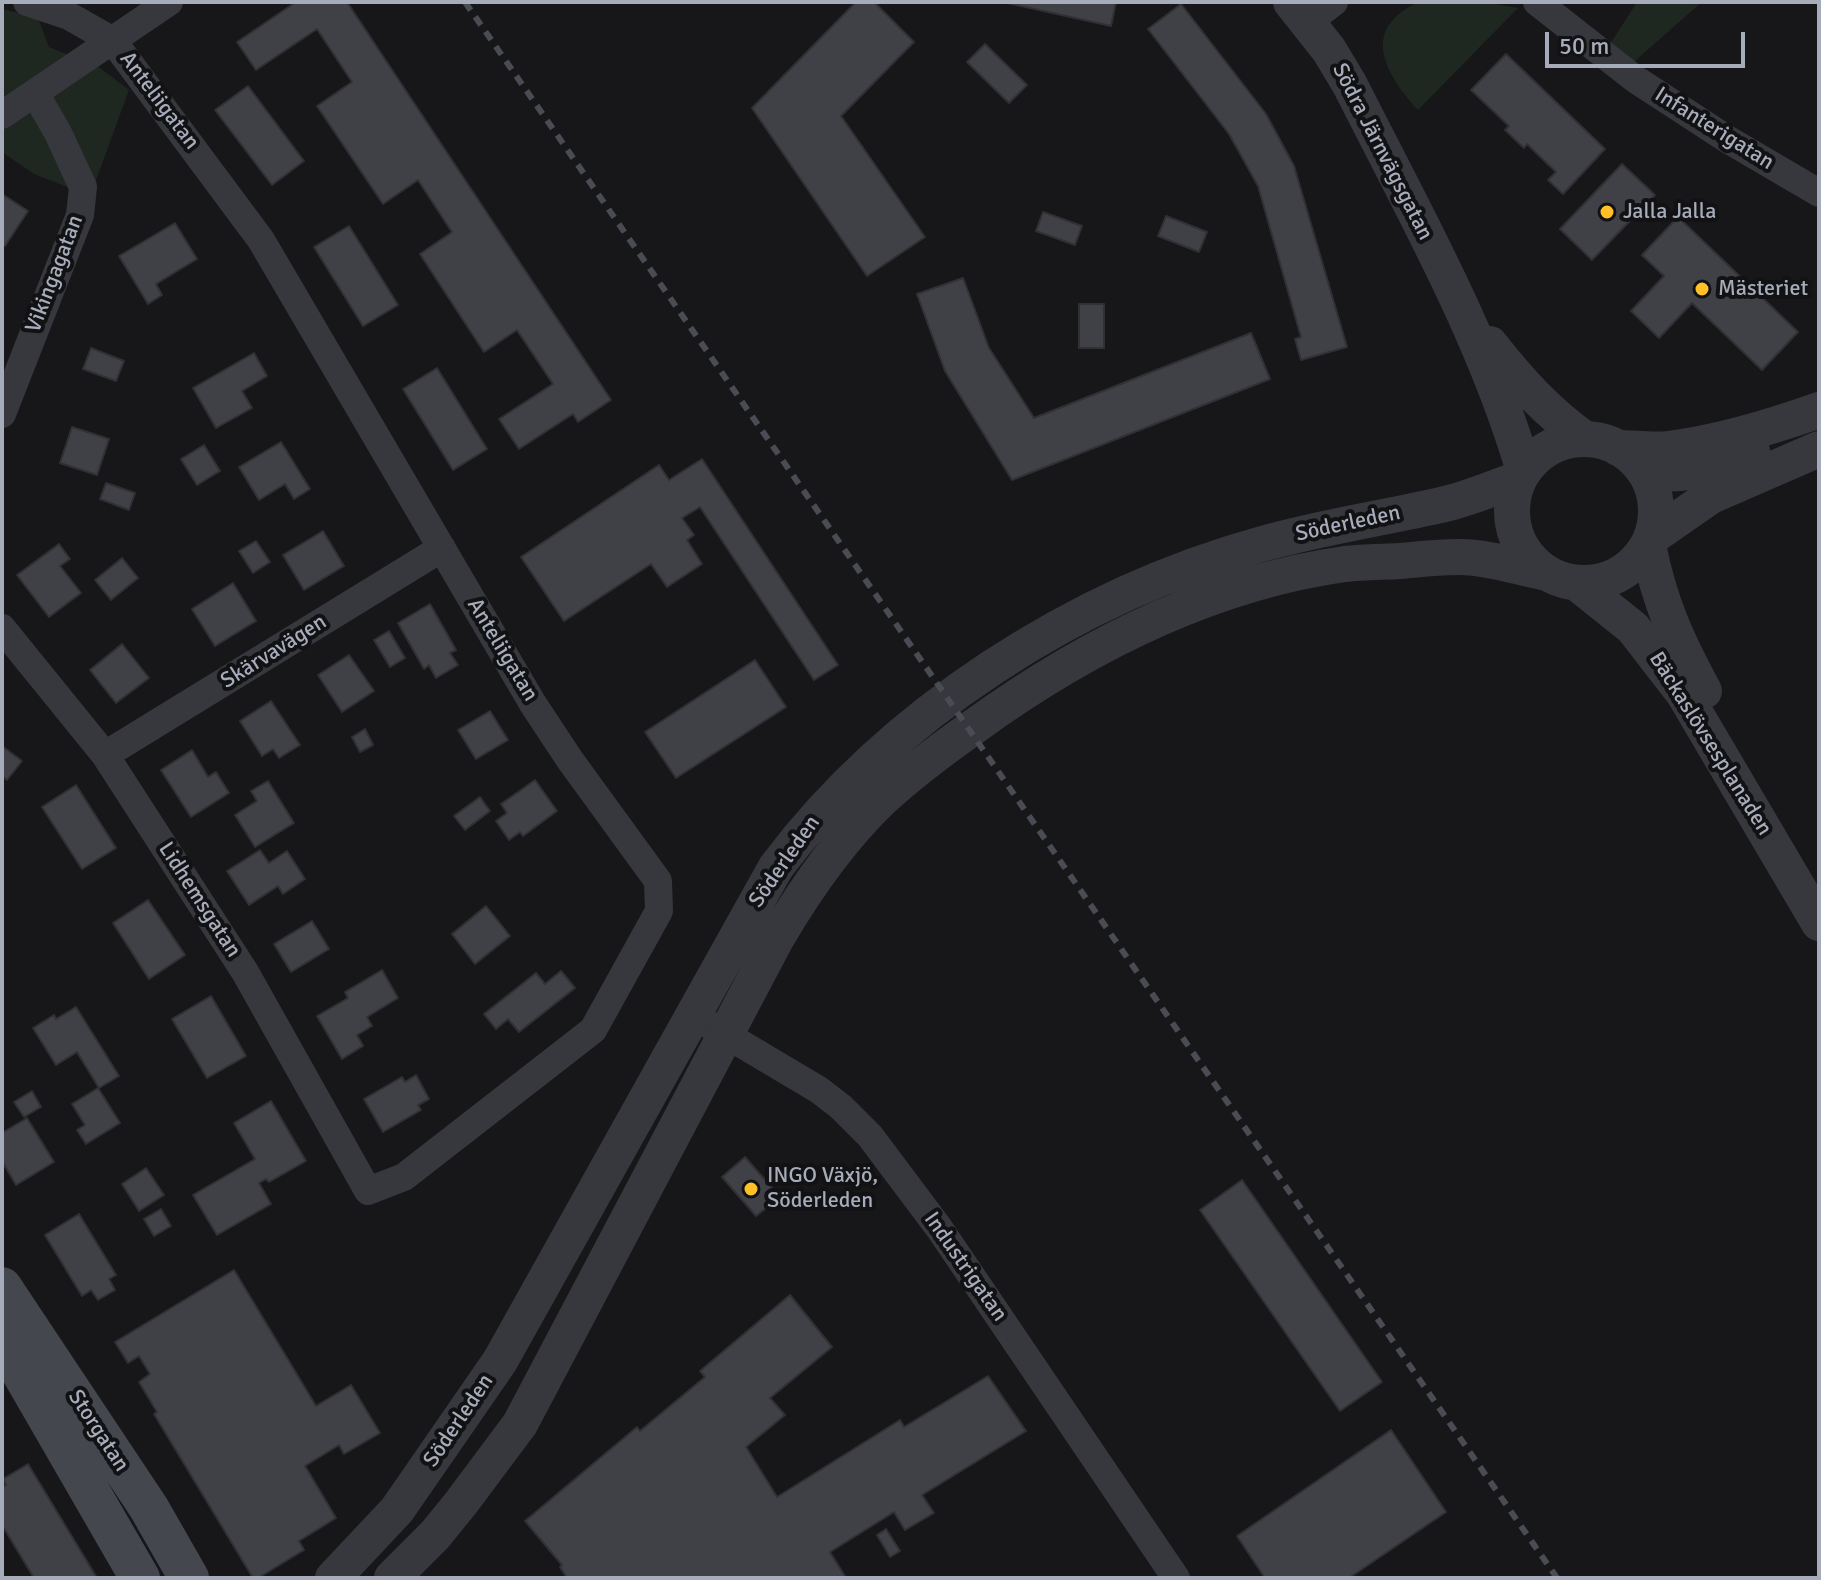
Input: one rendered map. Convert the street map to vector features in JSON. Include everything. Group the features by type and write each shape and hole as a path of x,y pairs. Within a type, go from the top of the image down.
{"main road":[{"name":"Storgatan","path":"2,1287 149,1508 189,1578"},
{"name":"Storgatan","path":"2,1339 140,1578"}],"street":[{"path":"27,2 69,16 113,41"},
{"path":"2,115 169,2"},
{"name":"Infanterigatan","path":"1537,2 1635,79 1727,139 1819,193"},
{"name":"Södra Järnvägsgatan","path":"1311,8 1462,308 1500,401 1522,475"},
{"name":"Anteliigatan","path":"113,41 261,240 533,704 658,881 659,911 593,1030 404,1177 368,1191"},
{"name":"Vikingagatan","path":"2,414 80,215 83,187 35,93"},
{"name":"Södra Järnvägsgatan","path":"1462,308 1522,386 1561,422 1615,452"},
{"name":"Söderleden","path":"333,1578 397,1510 500,1361 776,867 825,806 879,754 1019,650 1135,591 1219,557 1294,535 1448,503 1522,475 1544,451 1557,444 1615,452 1665,449 1784,422 1819,410"},
{"name":"Söderleden","path":"1615,452 1669,475 1699,470 1760,449 1819,421"},
{"path":"1650,541 1711,496 1819,449"},
{"path":"1578,584 1594,583 1625,571 1650,541 1655,523 1655,495 1615,452"},
{"path":"1522,475 1512,511 1513,529 1530,560 1543,572"},
{"name":"Söderleden","path":"1346,564 1431,536 1491,537 1519,544"},
{"name":"Bäckaslövsesplanaden","path":"1650,541 1656,587 1677,640 1708,699 1819,886"},
{"name":"Skärvavägen","path":"105,755 442,548"},
{"name":"Söderleden","path":"392,1578 453,1513 520,1424 776,939 820,870 881,800 937,754 1025,690 1141,627 1229,592 1279,577 1346,564 1463,557 1543,572 1578,584"},
{"name":"Bäckaslövsesplanaden","path":"1578,584 1633,628 1684,694 1819,923"},
{"name":"Lidhemsgatan","path":"2,628 105,755 245,972 368,1191"},
{"name":"Industrigatan","path":"694,1015 819,1090 870,1136 939,1228 1176,1578"}],"shaded area":[{"path":"1420,2 1484,2 1518,8 1418,110 1394,79 1384,55 1383,43 1393,20 1405,9"},
{"path":"1637,2 1702,2 1628,67 1610,44"},
{"path":"2,9 38,18 49,47 99,67 129,90 95,183 70,188 34,174 2,152"}],"building":[{"path":"296,2 347,2 611,400 578,422 573,414 519,449 499,419 553,384 517,330 484,352 420,254 452,232 418,180 383,204 317,106 352,82 317,29 256,70 237,42"},
{"path":"856,2 874,2 914,42 841,116 925,237 867,276 752,108"},
{"path":"1003,2 1116,2 1111,26"},
{"path":"1181,4 1266,114 1294,166 1347,347 1301,360 1295,339 1301,337 1258,186 1229,134 1148,29"},
{"path":"985,44 1027,85 1009,103 967,62"},
{"path":"1506,54 1605,149 1563,194 1548,180 1556,172 1527,144 1524,148 1505,130 1509,126 1471,90"},
{"path":"248,86 304,161 272,185 215,110"},
{"name":"Jalla Jalla","path":"1622,164 1655,195 1592,260 1560,229"},
{"path":"2,194 28,211 5,246 2,244"},
{"path":"1043,212 1082,226 1075,245 1036,231"},
{"path":"1166,216 1207,232 1199,252 1158,236"},
{"name":"Mästeriet","path":"1678,217 1798,332 1762,370 1692,303 1659,338 1631,311 1664,276 1642,255"},
{"path":"175,223 197,259 156,284 162,295 148,304 119,256"},
{"path":"349,226 398,305 363,326 314,247"},
{"path":"963,278 989,348 1034,418 1251,333 1270,379 1012,480 945,371 917,294"},
{"path":"1079,304 1104,304 1104,348 1079,348"},
{"path":"91,348 124,361 116,381 83,369"},
{"path":"254,353 267,376 242,391 252,408 216,428 193,388"},
{"path":"437,368 487,449 453,470 403,389"},
{"path":"72,427 109,439 97,475 60,463"},
{"path":"281,442 310,489 294,499 285,484 259,500 239,467"},
{"path":"204,445 220,471 197,485 181,459"},
{"path":"702,459 838,665 814,680 700,507 682,518 694,535 687,540 702,564 667,587 651,564 564,621 521,557 659,465 669,480"},
{"path":"106,483 135,493 129,510 100,499"},
{"path":"323,531 344,566 304,590 283,555"},
{"path":"256,541 270,562 253,573 239,551"},
{"path":"59,544 70,559 60,566 81,593 49,617 17,575"},
{"path":"122,558 138,578 111,600 95,580"},
{"path":"233,583 256,621 215,646 192,609"},
{"path":"430,604 456,650 450,653 458,665 436,678 429,665 424,669 398,623"},
{"path":"389,631 405,658 390,667 374,640"},
{"path":"122,644 149,678 116,703 90,670"},
{"path":"349,655 374,691 342,712 318,675"},
{"path":"755,660 786,707 676,778 645,732"},
{"path":"271,701 300,745 279,758 273,749 262,756 240,721"},
{"path":"490,711 508,740 476,759 458,730"},
{"path":"365,729 373,745 360,752 352,737"},
{"path":"2,746 22,761 7,780 2,776"},
{"path":"192,750 208,777 216,772 229,793 191,817 161,770"},
{"path":"535,780 557,811 523,836 520,832 509,840 496,821 507,813 501,804"},
{"path":"268,781 294,823 255,847 235,815 257,801 251,791"},
{"path":"76,785 116,848 82,869 42,807"},
{"path":"480,797 490,811 465,830 454,816"},
{"path":"260,850 269,863 287,851 305,879 283,894 278,886 249,905 227,871"},
{"path":"148,900 185,955 149,979 113,923"},
{"path":"486,906 510,936 475,964 452,934"},
{"path":"312,921 329,949 291,972 274,944"},
{"path":"382,970 398,998 367,1017 372,1026 357,1035 363,1046 342,1059 317,1016 348,998 345,992"},
{"path":"561,971 575,988 519,1032 508,1019 496,1029 484,1014 536,973 545,984"},
{"path":"211,996 246,1056 207,1078 172,1019"},
{"path":"76,1007 119,1076 99,1088 77,1052 56,1065 33,1028 54,1015 56,1019"},
{"path":"416,1075 429,1099 418,1105 421,1110 383,1132 364,1099 402,1077 405,1082"},
{"path":"98,1088 120,1123 86,1144 77,1130 85,1125 72,1104"},
{"path":"32,1091 41,1107 24,1117 14,1102"},
{"path":"271,1101 306,1161 269,1182 266,1179 259,1183 271,1204 217,1235 193,1195 255,1159 234,1123"},
{"path":"27,1118 54,1162 16,1185 2,1161 2,1133"},
{"path":"745,1157 780,1197 756,1216 722,1177"},
{"path":"146,1168 164,1195 139,1211 122,1184"},
{"path":"1242,1180 1382,1382 1340,1411 1200,1210"},
{"path":"161,1209 171,1226 154,1236 144,1219"},
{"path":"79,1214 116,1275 109,1279 115,1290 98,1300 91,1290 82,1296 45,1235"},
{"path":"234,1270 316,1406 351,1385 380,1433 344,1454 339,1445 305,1466 336,1518 299,1541 304,1550 258,1578 253,1578 154,1414 157,1412 139,1382 150,1374 139,1356 128,1363 115,1342"},
{"path":"790,1295 832,1347 770,1398 785,1415 746,1447 777,1497 900,1420 904,1427 988,1376 1026,1431 922,1495 934,1513 905,1530 894,1512 830,1552 846,1578 567,1578 560,1567 562,1565 525,1521 637,1427 640,1431 705,1377 700,1371"},
{"path":"1391,1430 1446,1512 1349,1578 1265,1578 1237,1536"},
{"path":"28,1464 97,1578 34,1578 2,1525 2,1487 6,1485 3,1479"},
{"path":"886,1529 900,1551 890,1557 877,1535"}],"railway":[{"path":"465,2 1557,1578"}],"place":[{"name":"Jalla Jalla","path":"1607,212"},
{"name":"Mästeriet","path":"1702,289"},
{"name":"INGO Växjö, Söderleden","path":"751,1189"}]}
